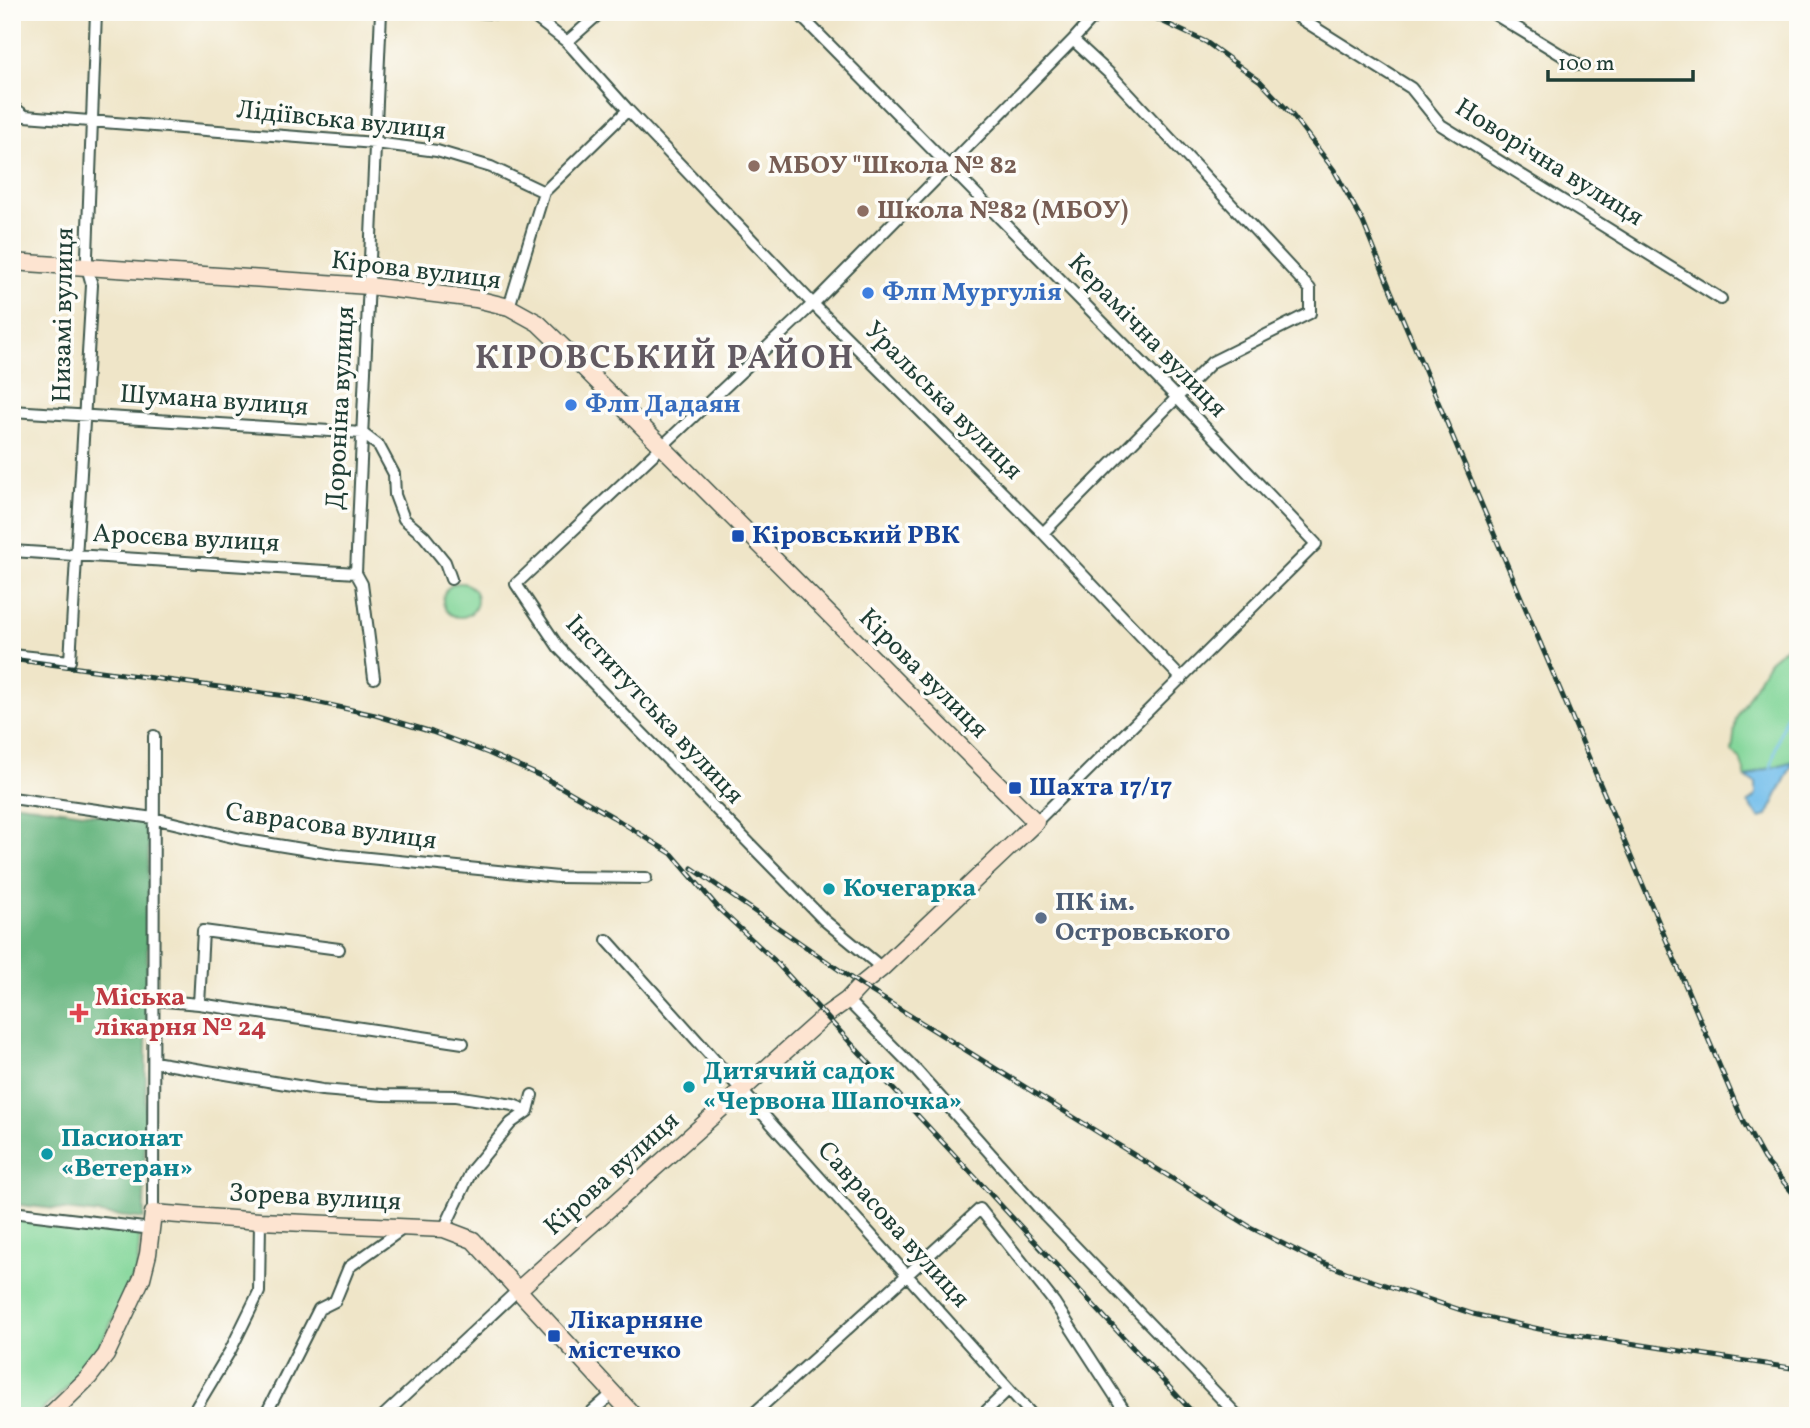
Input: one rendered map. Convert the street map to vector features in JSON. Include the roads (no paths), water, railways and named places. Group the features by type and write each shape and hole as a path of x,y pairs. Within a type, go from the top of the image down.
{"main road":[{"name":"Кірова вулиця","path":"12,262 369,286 476,299 509,307 538,323 568,351 1036,822 847,1000 826,1015 518,1290"},
{"name":"Зорева вулиця","path":"152,1221 260,1221 444,1229 473,1240 518,1290"},
{"path":"49,1416 99,1367 106,1354 142,1278 152,1221"},
{"path":"518,1290 634,1416"}],"street":[{"name":"Низамі вулиця","path":"12,655 70,660 92,285 87,267 96,12"},
{"name":"Дороніна вулиця","path":"374,678 362,584 356,573 381,12"},
{"name":"Уральська вулиця","path":"478,12 533,16 567,42 813,304 1042,533 1182,679"},
{"path":"567,42 601,12"},
{"name":"Керамічна вулиця","path":"797,12 1177,398 1316,544 1182,679"},
{"path":"663,447 813,304 1098,12"},
{"name":"Новорічна вулиця","path":"1290,12 1410,88 1441,125 1721,299"},
{"path":"1491,12 1578,65"},
{"path":"1042,533 1212,362 1310,313 1310,289 1111,75 1073,40"},
{"name":"Лідіївська вулиця","path":"12,106 25,116 375,143 437,151 491,167 544,192"},
{"path":"509,307 544,192 628,110"},
{"name":"Шумана вулиця","path":"12,411 362,433"},
{"path":"362,433 379,446 394,474 396,495 404,519 424,536 445,562 451,579"},
{"name":"Інститутська вулиця","path":"663,447 516,584 559,648 824,920 882,968"},
{"name":"Аросєва вулиця","path":"12,551 356,573"},
{"path":"1036,822 1182,679"},
{"path":"12,1212 152,1221 154,736"},
{"name":"Саврасова вулиця","path":"12,799 153,818 241,839 339,855 558,877 646,878"},
{"path":"199,1004 203,931 339,949"},
{"name":"Саврасова вулиця","path":"607,940 1032,1416"},
{"path":"154,1000 199,1004 463,1043"},
{"path":"847,1000 916,1070 1045,1215 1238,1416"},
{"path":"154,1062 322,1090 383,1095 456,1096 513,1105 528,1111"},
{"path":"444,1229 472,1170 511,1123 528,1111 532,1095"},
{"path":"751,1416 980,1209 1054,1302 1128,1416"},
{"path":"191,1416 230,1351 260,1292 260,1221"},
{"path":"265,1416 318,1309 335,1301 349,1267 405,1227"},
{"path":"383,1416 518,1290"},
{"path":"981,1416 1009,1389"},
{"path":"587,1416 613,1393"}],"water":[{"path":"1794,761 1767,816 1760,818 1748,803 1756,795 1756,783 1746,778"}],"waterway":[{"path":"1771,768 1782,727 1798,687"}],"railway":[{"path":"1142,12 1206,42 1260,81 1293,116 1334,170 1363,222 1743,1121 1764,1159 1798,1199"},
{"path":"12,659 293,697 375,715 432,732 545,778 672,854 720,910 773,959 1196,1416"},
{"path":"692,868 861,985 1252,1228 1307,1256 1346,1272 1473,1314 1539,1329 1798,1369"}],"place":[{"name":"МБОУ \"Школа № 82","path":"754,166"},
{"name":"Школа №82 (МБОУ)","path":"863,211"},
{"name":"Флп Мургулія","path":"868,293"},
{"name":"Флп Дадаян","path":"571,405"},
{"name":"Кіровський РВК","path":"738,536"},
{"name":"Шахта 17/17","path":"1015,788"},
{"name":"Кочегарка","path":"829,889"},
{"name":"ПК ім. Островського","path":"1041,918"},
{"name":"Міська лікарня № 24","path":"79,1013"},
{"name":"Дитячий садок «Червона Шапочка»","path":"689,1087"},
{"name":"Пасионат «Ветеран»","path":"47,1154"},
{"name":"Лікарняне містечко","path":"554,1336"}],"district":[{"name":"КІРОВСЬКИЙ РАЙОН","path":"665,360"}]}
